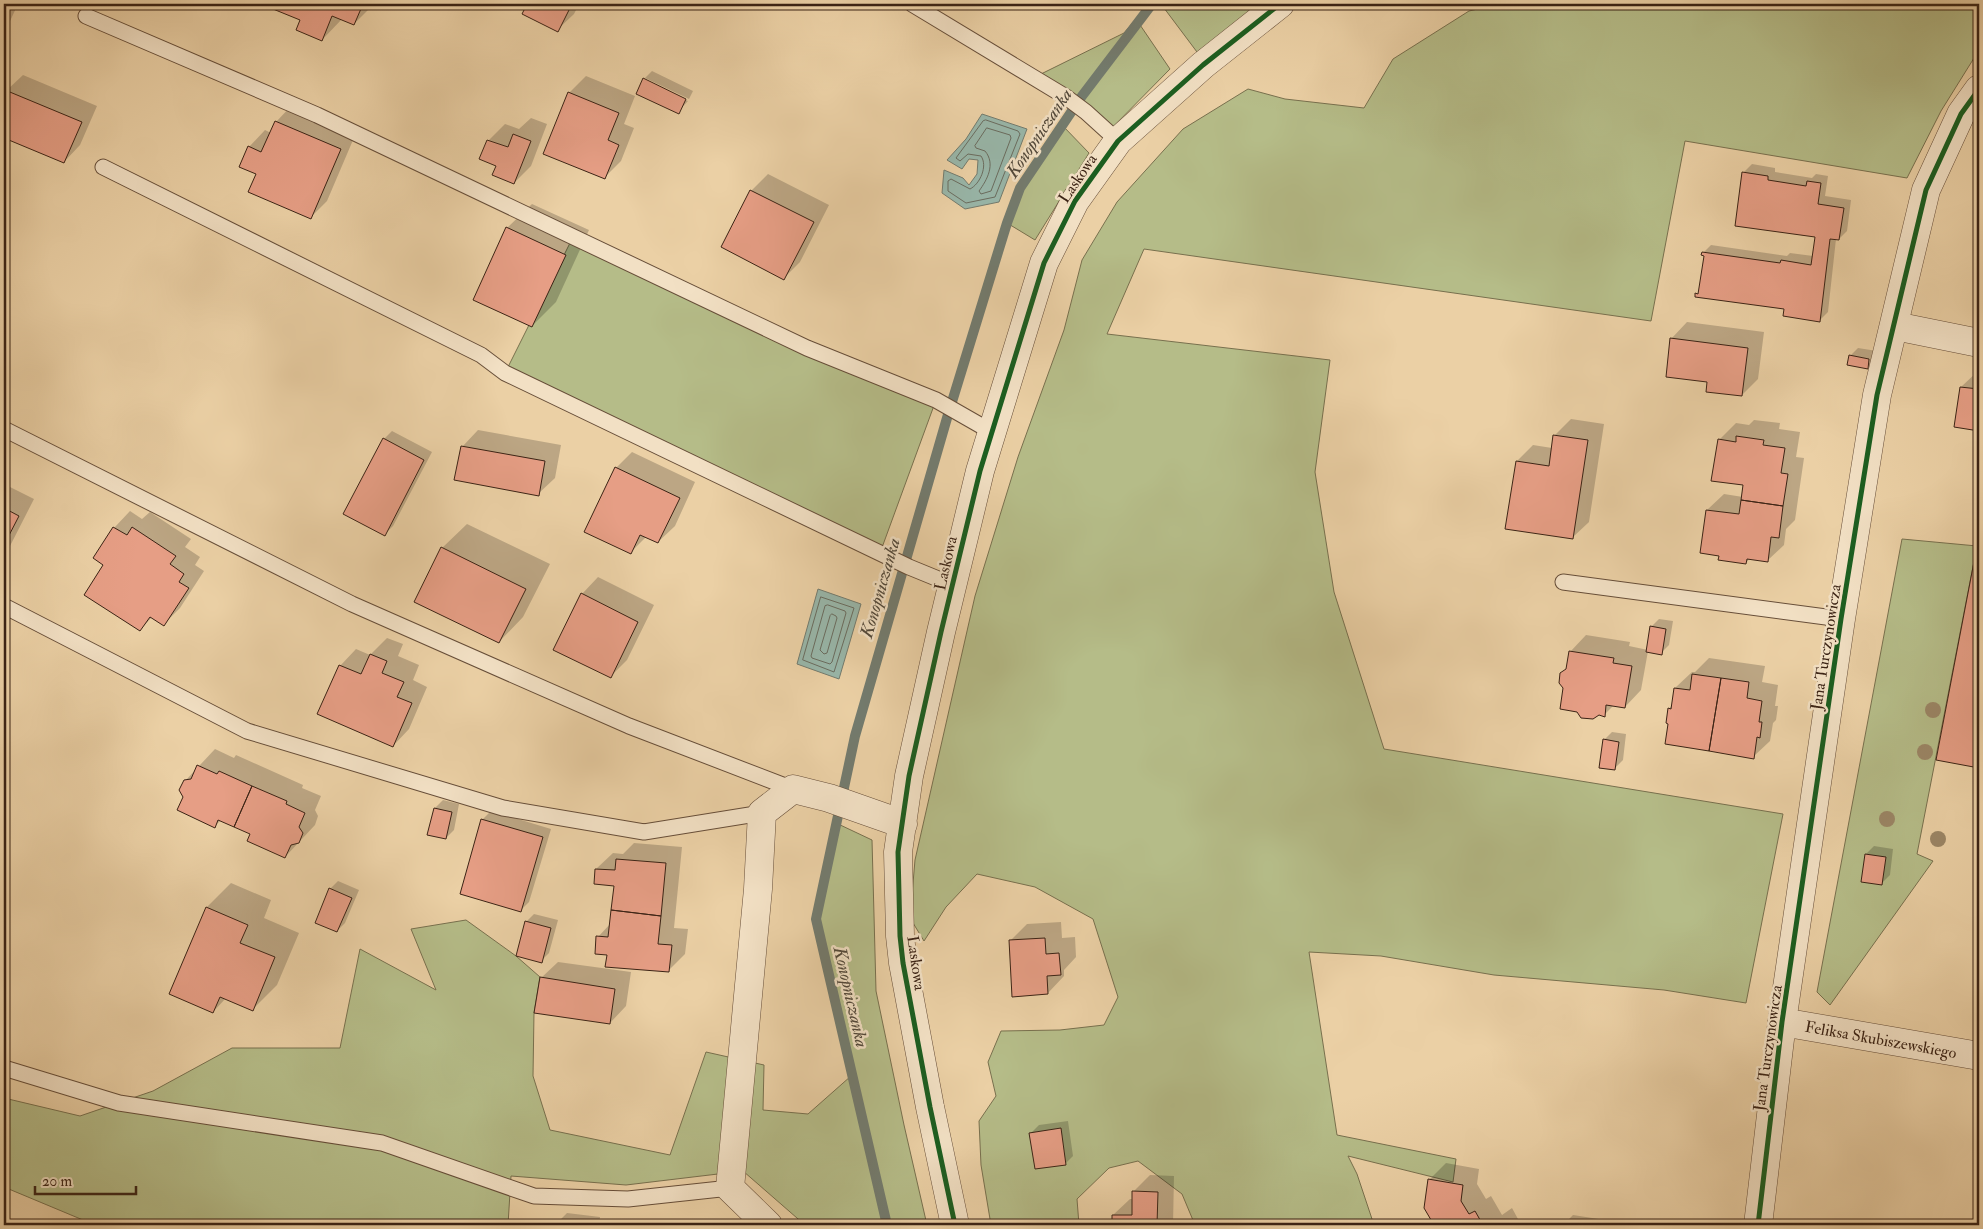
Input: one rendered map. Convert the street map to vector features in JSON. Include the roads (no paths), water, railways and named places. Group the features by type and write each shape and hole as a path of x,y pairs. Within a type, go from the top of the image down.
{"street":[{"name":"Laskowa","path":"955,1225 930,1107 903,963 900,936 898,852 909,776 968,517 1044,263 1075,201 1118,141 1203,64 1280,4"},
{"name":"Jana Turczynowicza","path":"1758,1225 1782,1022 1841,618 1877,394 1895,326 1926,190 1961,114 1979,89"},
{"path":"1895,326 1979,343"},
{"path":"768,1225 730,1188 758,889 762,813 794,789 828,798 903,824"},
{"name":"Feliksa Skubiszewskiego","path":"1782,1022 1979,1056"}],"lane":[{"path":"912,4 1066,97 1118,141"},
{"path":"86,16 317,115 806,348 936,400 992,432"},
{"path":"103,167 481,355 505,373 909,568 954,585"},
{"path":"4,429 352,604 629,726 794,789"},
{"path":"1563,582 1841,618"},
{"path":"4,606 247,731 503,808 644,832 762,813"},
{"path":"4,1068 119,1103 382,1143 534,1196 628,1199 730,1188"}],"water":[{"path":"982,114 1027,129 999,202 965,209 942,193 944,170 963,178 969,185 977,174 978,160 969,159 962,169 947,160 966,139"},
{"path":"818,589 861,604 839,679 797,664"}],"waterway":[{"name":"Konopniczanka","path":"887,1225 816,919 855,736 947,418 1007,223 1020,188 1082,96 1152,4"}]}
